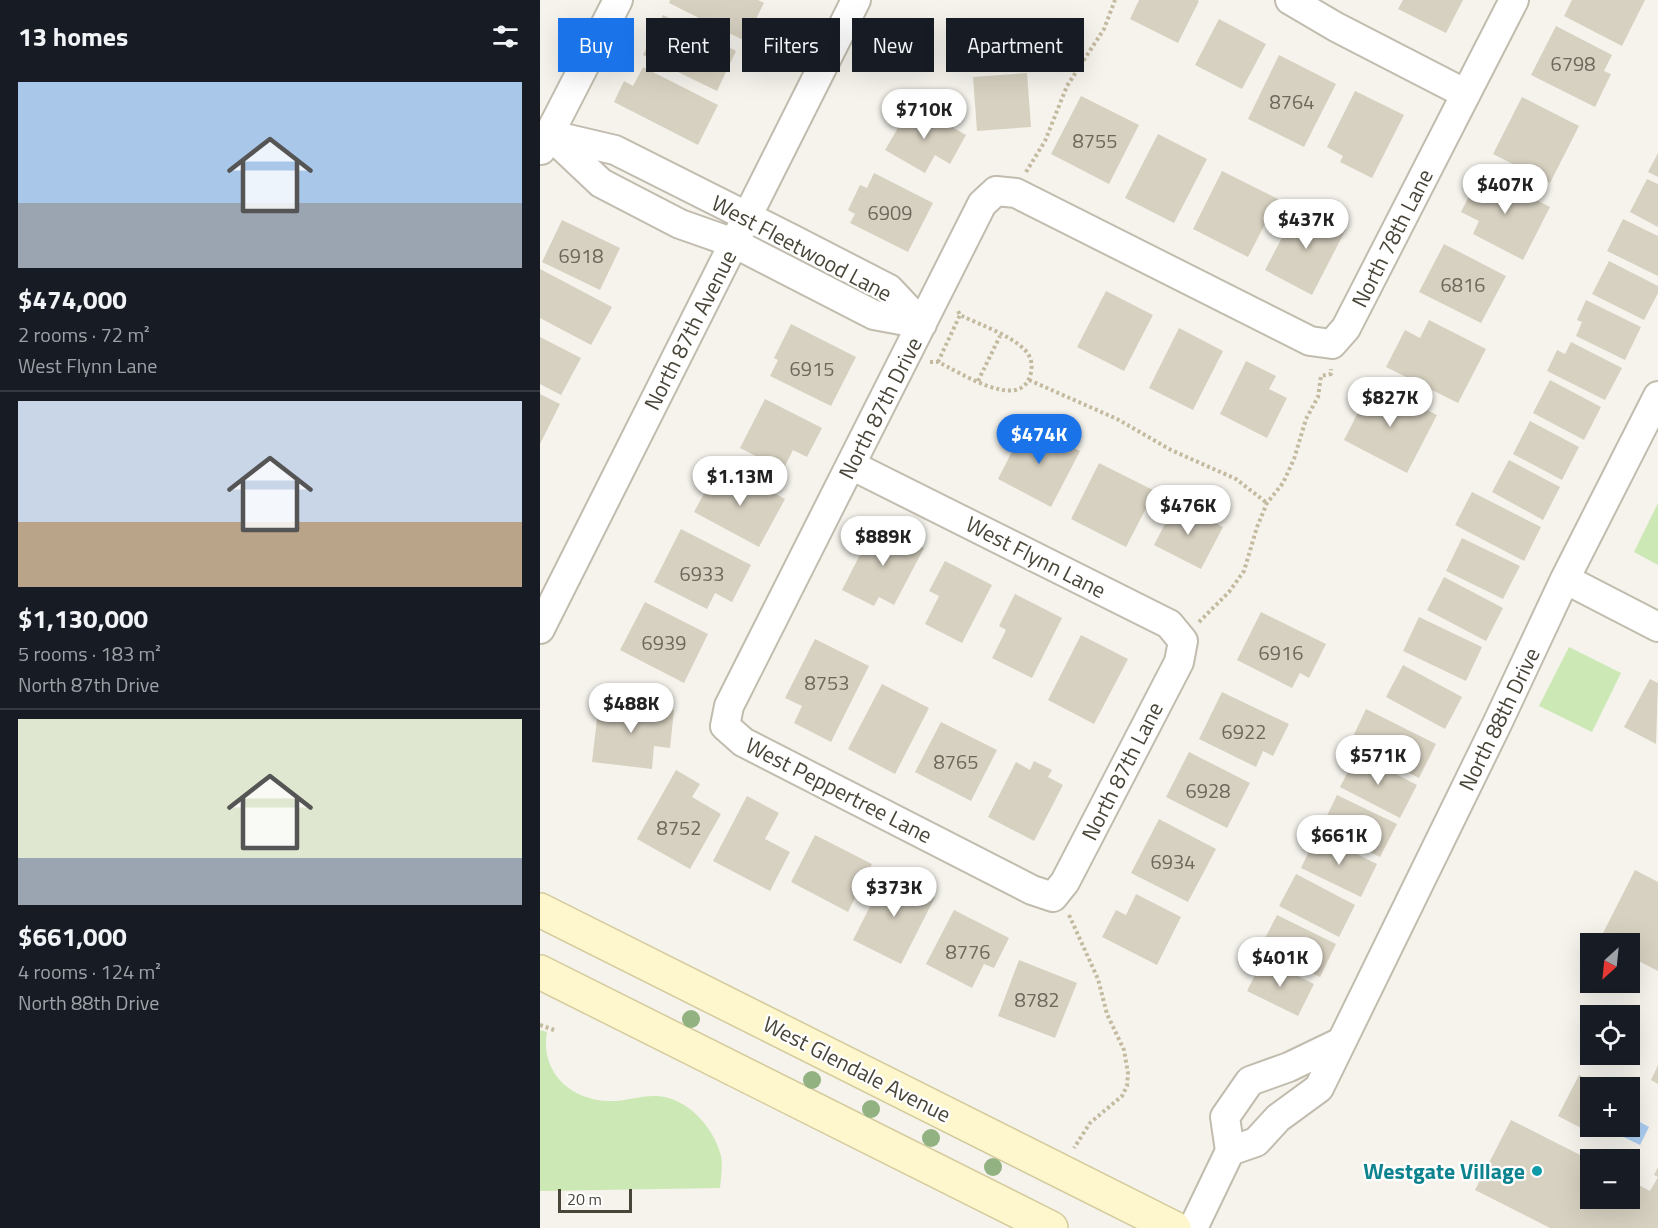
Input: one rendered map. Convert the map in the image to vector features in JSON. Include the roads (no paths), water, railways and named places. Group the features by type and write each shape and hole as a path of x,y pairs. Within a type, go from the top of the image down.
{"main road":[{"name":"West Glendale Avenue","path":"540,910 1174,1228"},
{"path":"540,972 1051,1228"}],"street":[{"path":"544,143 618,0"},
{"name":"North 87th Avenue","path":"540,629 856,0"},
{"path":"1290,0 1336,27 1466,94"},
{"name":"North 78th Lane","path":"1006,192 1310,340 1332,344 1346,328 1514,0"},
{"name":"West Fleetwood Lane","path":"544,143 615,150 889,290 922,324"},
{"name":"West Fleetwood Lane","path":"544,143 601,183 681,224 734,243 874,315 922,324"},
{"path":"625,196 642,163"},
{"name":"North 87th Drive","path":"725,726 729,706 982,204 1006,192"},
{"name":"North 88th Drive","path":"1230,1151 1256,1142 1278,1118 1319,1088 1497,724 1565,579 1658,396"},
{"name":"West Flynn Lane","path":"851,465 1169,624 1183,641"},
{"path":"1565,579 1658,627"},
{"name":"North 87th Lane","path":"1053,897 1065,882 1179,662 1183,641"},
{"name":"West Peppertree Lane","path":"725,726 743,742 1032,890 1053,897"},
{"path":"1193,1228 1230,1151 1225,1117 1250,1081 1289,1067 1341,1042"},
{"path":"1250,1081 1278,1118"}],"water":[{"path":"1640,1122 1649,1127 1640,1145 1624,1137 1640,1137"}],"place":[{"name":"Westgate Village","path":"1537,1171"}]}
